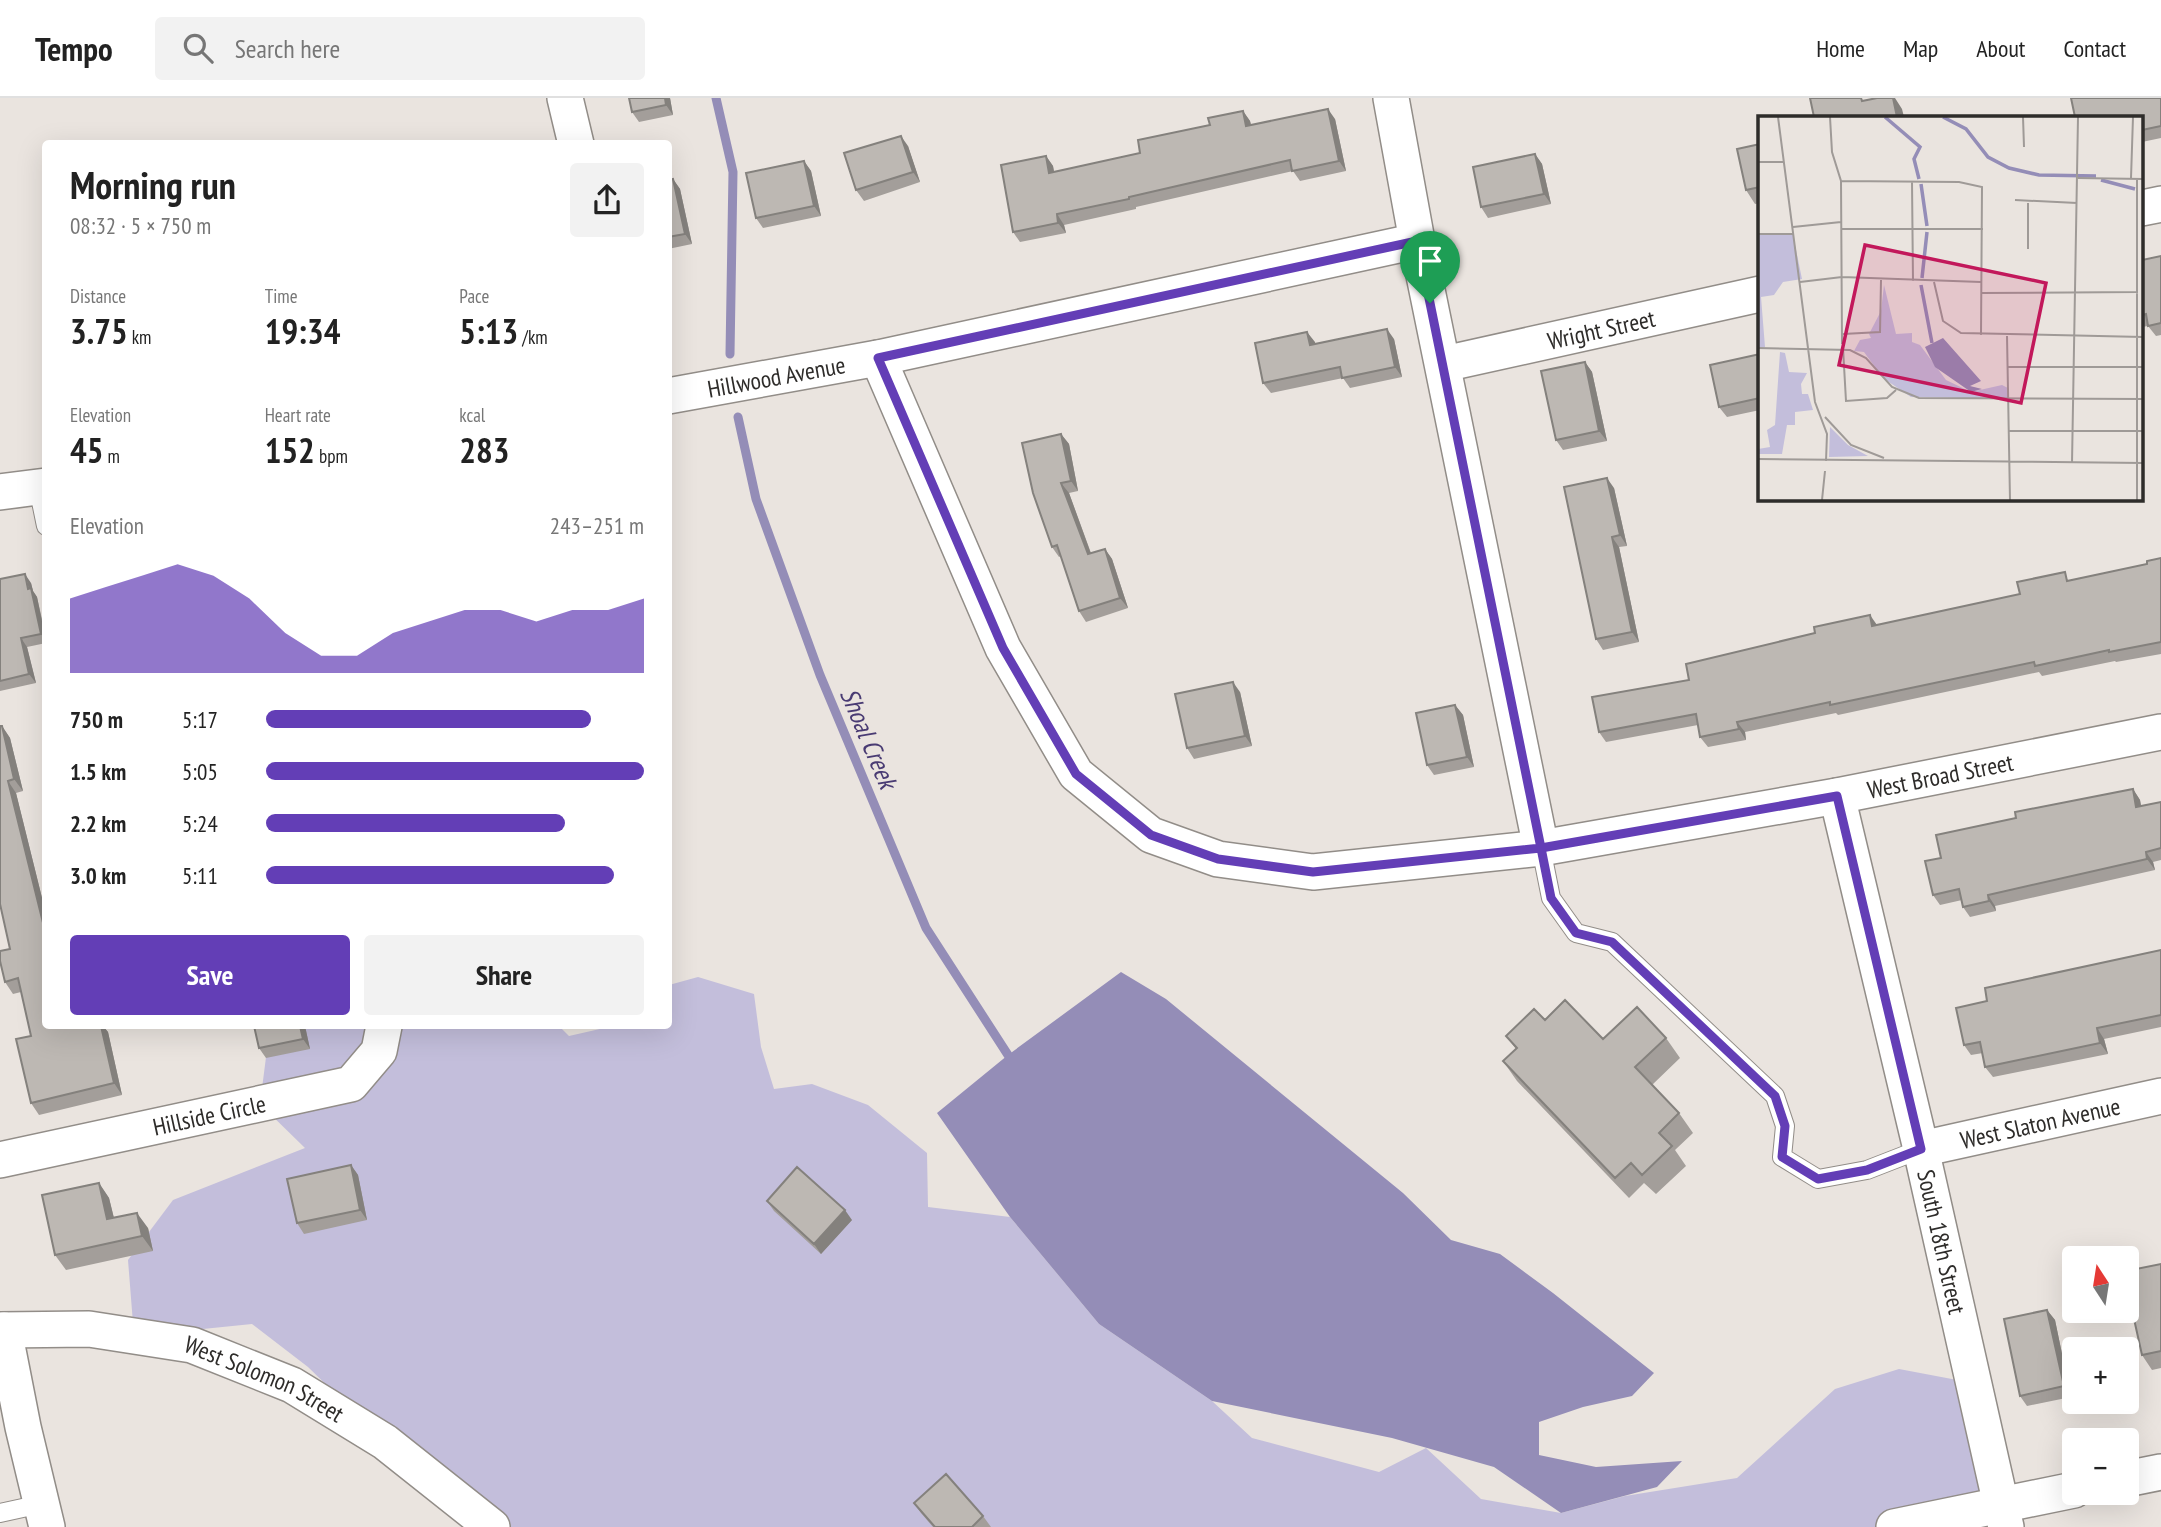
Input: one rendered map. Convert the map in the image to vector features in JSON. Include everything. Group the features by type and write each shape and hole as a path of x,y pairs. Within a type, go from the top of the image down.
{"street":[{"path":"565,98 575,140"},
{"path":"1391,98 1417,241 1541,848"},
{"name":"Hillwood Avenue","path":"672,395 878,358 1417,241"},
{"name":"Wright Street","path":"1444,364 1758,293"},
{"name":"West Broad Street","path":"878,358 1003,648 1076,774 1151,835 1218,859 1313,872 1541,848 1837,796 2161,732"},
{"path":"0,492 42,487"},
{"name":"South 18th Street","path":"1837,796 1921,1149 2003,1516"},
{"name":"Hillside Circle","path":"0,1160 351,1084 379,1051 383,1029"},
{"name":"West Slaton Avenue","path":"1921,1149 2161,1096"},
{"name":"West Solomon Street","path":"2,1330 89,1329 192,1345 292,1385 385,1442 492,1527"},
{"path":"2,1330 11,1423 44,1516"},
{"path":"2139,1476 2161,1472"},
{"path":"1894,1527 2003,1516 2062,1494"}],"lane":[{"path":"1541,848 1551,898 1576,933 1612,942 1775,1096 1785,1126 1782,1157 1818,1179 1867,1170 1921,1149"},
{"path":"0,1513 44,1516"}],"shaded area":[{"path":"1121,972 1166,999 1403,1193 1451,1240 1500,1254 1654,1373 1632,1396 1583,1407 1539,1422 1539,1455 1596,1467 1682,1461 1657,1487 1561,1513 1494,1467 1392,1438 1212,1401 1099,1324 1010,1217 937,1113 1008,1055"},
{"path":"698,977 754,994 761,1047 774,1089 812,1084 868,1105 927,1153 928,1207 1010,1217 1099,1324 1212,1401 1252,1438 1379,1472 1426,1448 1481,1499 1561,1513 1625,1496 1737,1478 1835,1389 1899,1369 1973,1383 2001,1505 1894,1527 482,1527 385,1442 308,1367 252,1324 134,1336 128,1260 173,1200 305,1148 260,1104 270,1029 562,1029 569,1036 600,1029 672,1029 672,984"}],"building":[{"path":"629,98 665,98 666,105 632,112"},
{"path":"1810,98 1861,98 1862,101 1893,98 1897,116 1814,116"},
{"path":"2071,98 2161,98 2161,126 2144,130 2144,116 2075,116"},
{"path":"1328,109 1339,161 1292,171 1290,160 1057,214 1058,223 1013,232 1001,165 1046,156 1049,173 1140,153 1138,140 1210,125 1208,118 1243,111 1246,126"},
{"path":"901,136 913,172 856,190 844,153"},
{"path":"1758,144 1758,187 1746,190 1737,149"},
{"path":"1535,154 1544,194 1481,207 1473,167"},
{"path":"804,161 814,206 756,218 746,173"},
{"path":"672,179 685,234 672,236"},
{"path":"2161,256 2161,323 2148,326 2144,314 2144,260"},
{"path":"1387,329 1395,367 1342,378 1340,367 1263,383 1255,343 1307,332 1310,345"},
{"path":"1758,354 1758,398 1719,407 1710,365"},
{"path":"1585,362 1599,431 1556,440 1541,371"},
{"path":"1061,434 1071,481 1061,483 1088,554 1105,549 1120,598 1079,611 1057,545 1052,547 1033,493 1022,443"},
{"path":"1607,478 1620,535 1612,537 1632,632 1596,639 1564,487"},
{"path":"2161,558 2161,642 2035,666 2034,662 1830,705 1830,702 1737,722 1739,729 1700,737 1696,714 1599,732 1592,697 1689,680 1686,664 1815,633 1814,627 1870,615 1872,626 2020,594 2017,582 2065,572 2067,581 2147,564 2147,561"},
{"path":"25,574 28,589 31,588 41,634 21,638 29,674 0,681 0,579"},
{"path":"1233,682 1245,736 1187,748 1175,694"},
{"path":"1455,705 1467,757 1427,765 1416,713"},
{"path":"2,726 14,779 8,781 42,919 42,1029 102,1029 114,1083 31,1103 16,1039 31,1036 18,978 5,982 0,961 0,951 10,949 0,904"},
{"path":"2133,789 2136,807 2161,802 2161,848 2146,852 2147,859 1988,895 1989,901 1963,907 1959,889 1933,895 1925,861 1941,858 1936,835 2016,818 2015,812"},
{"path":"2161,950 2161,1015 2097,1028 2100,1043 1985,1067 1980,1042 1964,1045 1956,1008 1987,1001 1985,988"},
{"path":"1565,1000 1603,1039 1637,1007 1666,1038 1635,1067 1679,1113 1659,1133 1672,1146 1642,1175 1631,1163 1615,1178 1503,1061 1517,1048 1506,1036 1534,1009 1545,1020"},
{"path":"255,1029 301,1029 303,1039 259,1048"},
{"path":"351,1165 360,1210 297,1223 287,1179"},
{"path":"797,1167 845,1210 814,1244 767,1201"},
{"path":"99,1183 107,1219 137,1213 142,1236 55,1255 42,1195"},
{"path":"2161,1264 2161,1351 2142,1355 2135,1323 2139,1323 2139,1268"},
{"path":"2047,1310 2062,1386 2020,1396 2004,1319"},
{"path":"946,1474 983,1516 972,1527 935,1527 914,1503"}],"waterway":[{"name":"Shoal Creek","path":"716,98 733,172 730,354"},
{"name":"Shoal Creek","path":"738,417 756,499 820,675 926,928 1008,1055"}],"route":[{"path":"1430,303 1417,241 878,358 1003,648 1076,774 1151,835 1218,859 1313,872 1541,848 1551,898 1576,933 1612,942 1775,1096 1785,1126 1782,1157 1818,1179 1867,1170 1921,1149 1837,796 1541,848 1430,303"}]}
